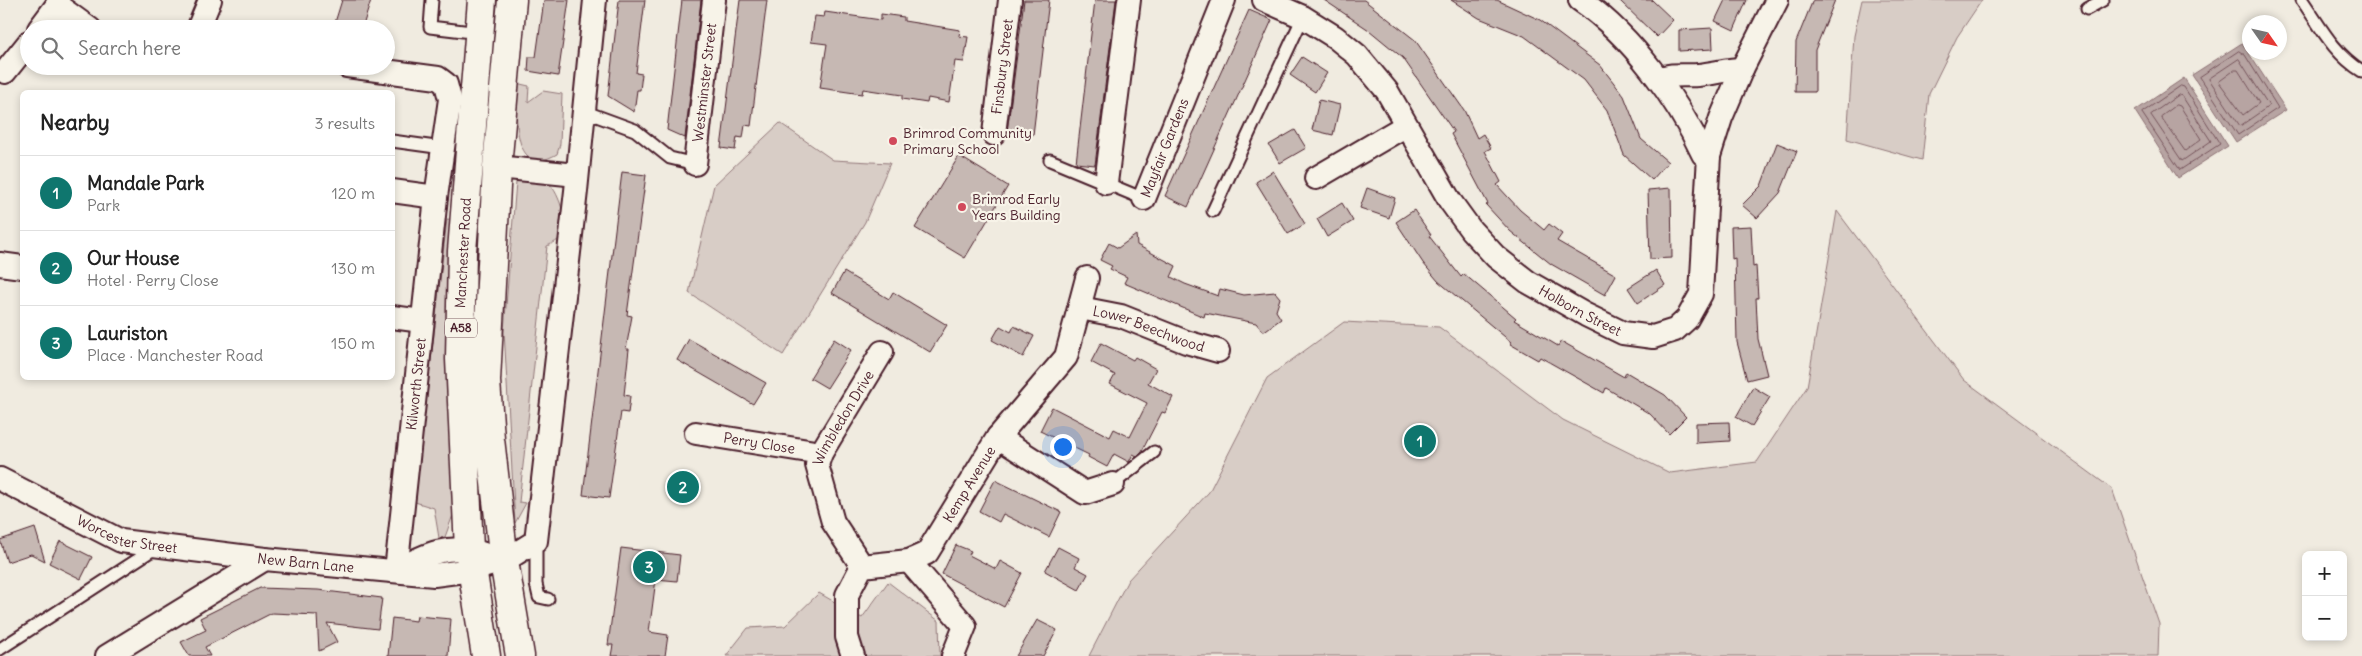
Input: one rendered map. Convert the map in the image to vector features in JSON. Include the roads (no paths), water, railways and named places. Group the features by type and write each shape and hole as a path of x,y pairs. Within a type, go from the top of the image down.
{"highway":[{"name":"Manchester Road","path":"482,0 460,296 461,404 471,560 486,656"},
{"name":"A58","path":"512,0 497,168 486,381 490,439 504,561 520,656"}],"street":[{"path":"202,20 210,0"},
{"path":"504,561 536,541 595,0"},
{"name":"Westminster Street","path":"694,164 714,0"},
{"name":"Finsbury Street","path":"994,134 1010,0"},
{"path":"1106,184 1129,0"},
{"name":"Mayfair Gardens","path":"1144,199 1224,0"},
{"name":"Holborn Street","path":"1264,0 1303,17 1335,37 1358,55 1387,91 1450,201 1471,230 1496,257 1536,286 1586,315 1632,336 1653,338 1675,330 1687,319 1701,294 1709,156 1721,118 1742,69 1777,0"},
{"path":"1580,0 1594,10 1659,79 1687,120 1703,154 1709,156"},
{"path":"45,20 57,3 79,20"},
{"path":"3,73 20,53"},
{"path":"3,73 20,69"},
{"path":"1659,79 1667,75 1699,75 1731,69 1742,69"},
{"name":"Kilworth Street","path":"395,72 438,78 446,84 450,99 436,197 396,571"},
{"path":"1316,178 1406,126"},
{"path":"497,168 577,176"},
{"path":"395,191 436,197"},
{"path":"0,264 20,267"},
{"name":"Kemp Avenue","path":"862,566 909,561 927,553 998,437 1066,357 1087,278"},
{"name":"Lower Beechwood","path":"1080,308 1121,316 1186,342 1218,351"},
{"path":"395,317 422,321"},
{"name":"Wimbledon Drive","path":"862,566 833,522 817,465 821,453 882,352"},
{"name":"Perry Close","path":"696,433 821,453"},
{"path":"998,437 1085,493 1113,484"},
{"name":"Worcester Street","path":"0,479 120,541 265,560"},
{"name":"New Barn Lane","path":"116,653 265,560 434,575 471,560 504,561"},
{"path":"909,561 965,626 953,656"},
{"path":"853,656 847,637 847,595 862,566"}],"lane":[{"path":"432,0 430,28 480,33"},
{"path":"2087,9 2103,0"},
{"path":"2302,0 2336,50 2348,62 2362,70"},
{"path":"1212,211 1303,17"},
{"path":"583,111 635,130 670,158 694,164"},
{"path":"395,141 443,148"},
{"name":"Mayfair Gardens","path":"1050,160 1144,199"},
{"path":"1113,484 1154,452"},
{"path":"536,541 536,584 539,597 548,599"},
{"path":"0,649 158,546"}],"water":[{"path":"2242,43 2242,60 2253,60 2286,110 2236,142 2192,75"},
{"path":"2184,78 2228,146 2178,178 2135,111"}],"place":[{"name":"Brimrod Community Primary School","path":"893,141"},
{"name":"Brimrod Early Years Building","path":"962,207"},
{"name":"Mandale Park","path":"1420,441"},
{"name":"Our House","path":"683,487"},
{"name":"Lauriston","path":"649,567"}]}
